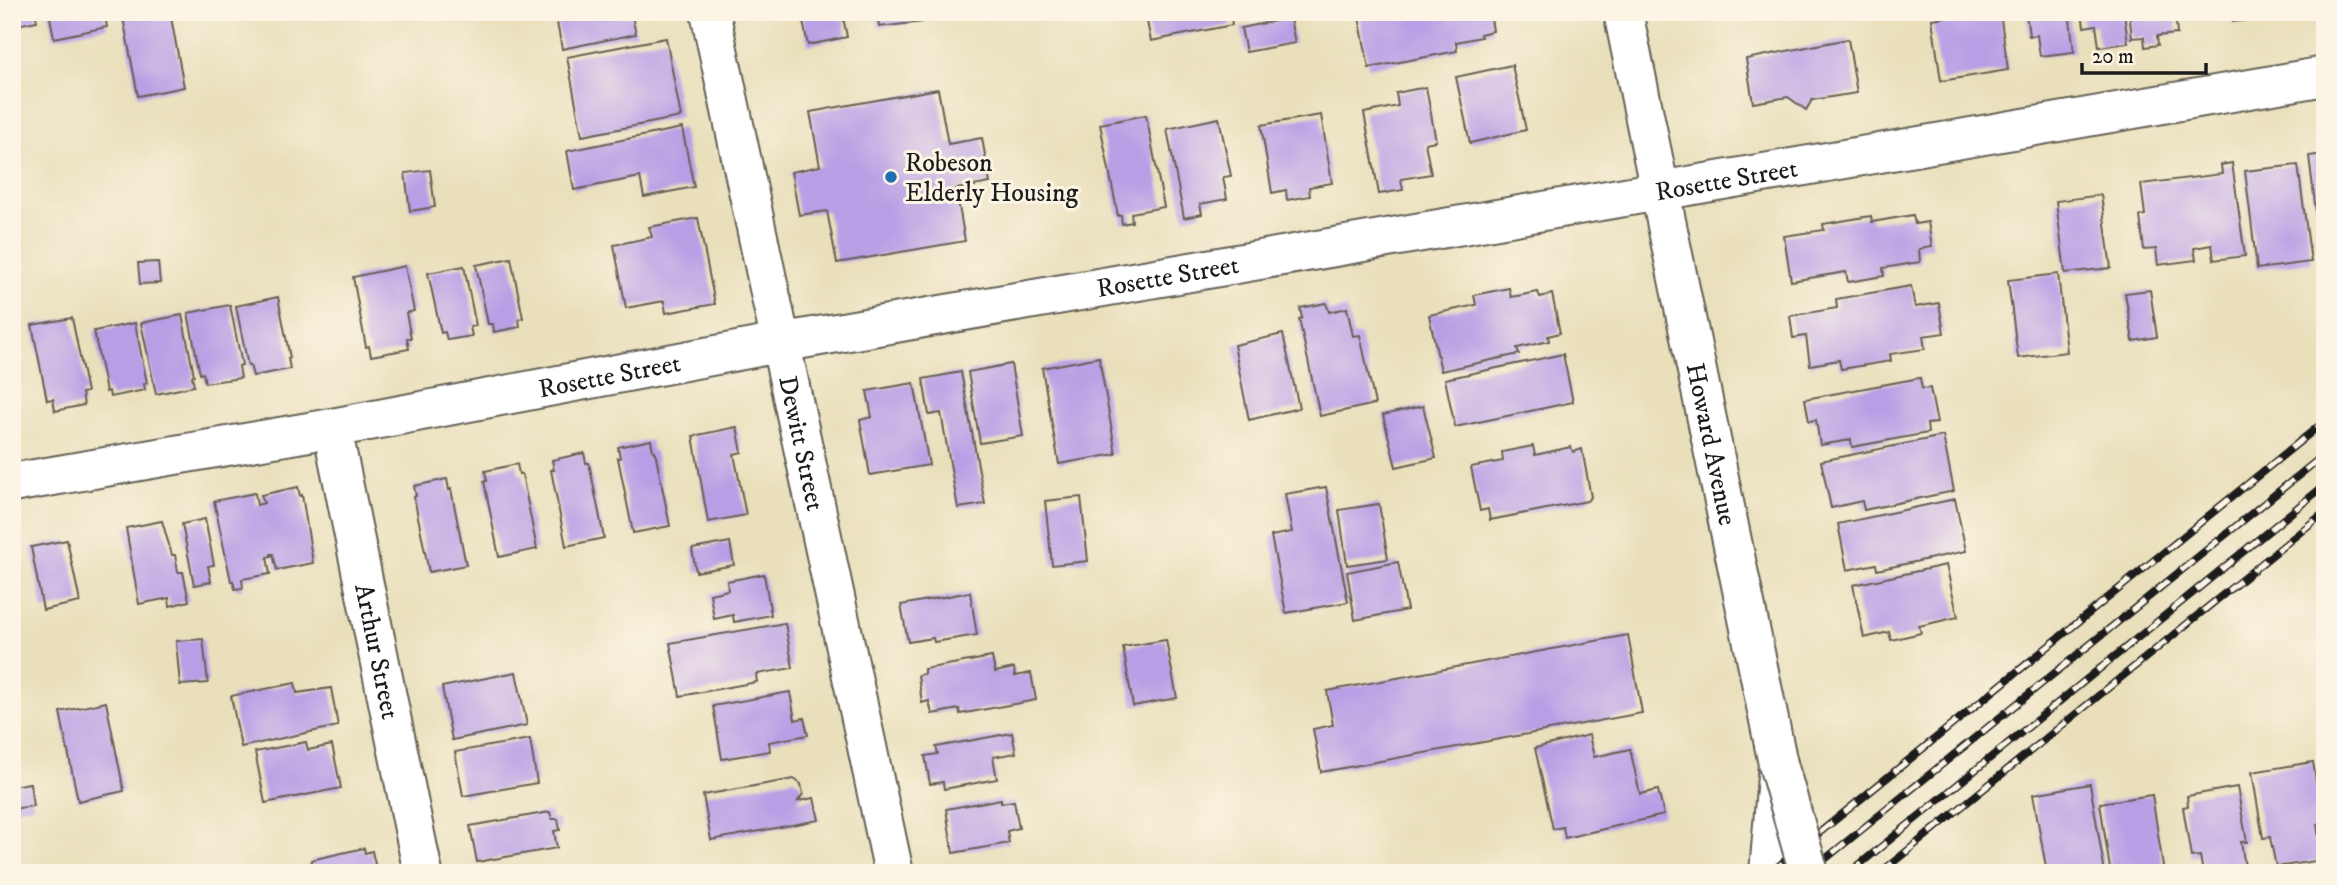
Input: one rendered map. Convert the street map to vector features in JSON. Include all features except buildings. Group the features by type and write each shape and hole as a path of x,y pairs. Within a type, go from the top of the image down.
{"street":[{"name":"Dewitt Street","path":"710,12 894,873"},
{"name":"Howard Avenue","path":"1623,12 1778,764 1809,873"},
{"name":"Rosette Street","path":"12,484 332,428 779,343 2325,76"},
{"name":"Arthur Street","path":"332,428 423,873"},
{"path":"1769,873 1778,764"}],"railway":[{"path":"1770,873 2325,421"},
{"path":"1808,873 2325,454"},
{"path":"1849,873 2325,485"},
{"path":"1880,873 2325,512"}],"place":[{"name":"Robeson Elderly Housing","path":"891,177"}]}
